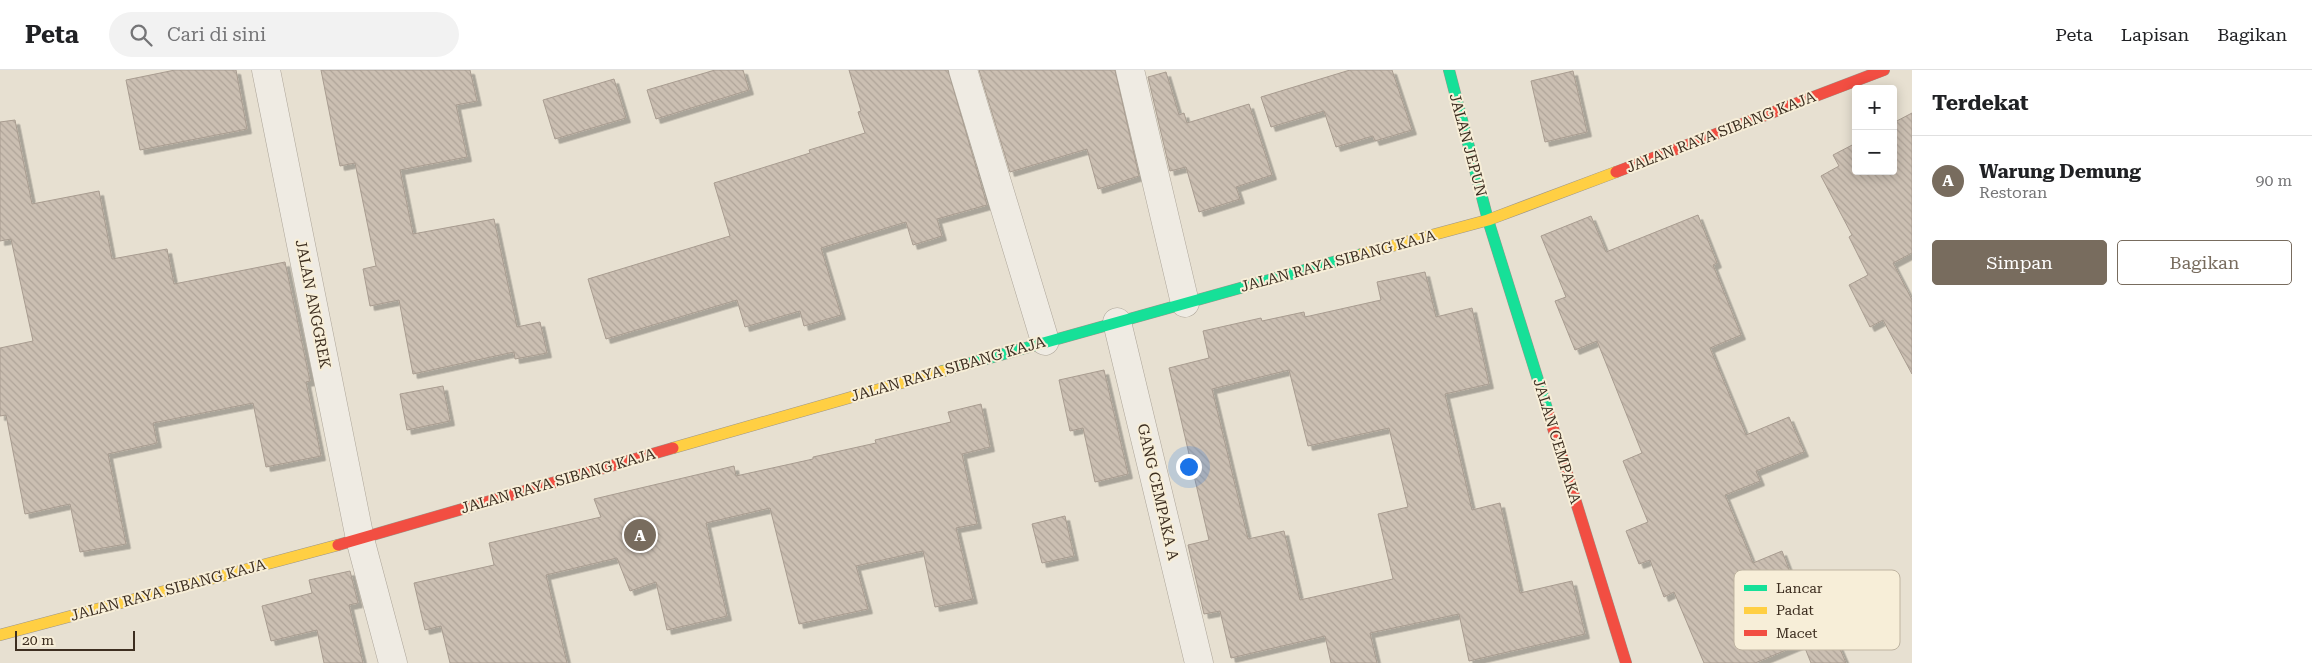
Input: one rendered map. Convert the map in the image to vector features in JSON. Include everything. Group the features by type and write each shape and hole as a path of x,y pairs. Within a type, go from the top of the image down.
{"main road":[{"name":"JALAN JEPUN","path":"1449,70 1488,220"},
{"name":"JALAN RAYA SIBANG KAJA","path":"0,636 360,539 1045,341 1488,220 1884,70"},
{"name":"JALAN CEMPAKA","path":"1488,220 1626,663"}],"street":[{"name":"JALAN ANGGREK","path":"266,70 360,539 393,663"},
{"path":"963,70 1045,341"},
{"path":"1130,70 1185,303"},
{"name":"GANG CEMPAKA A","path":"1117,322 1199,663"}],"building":[{"path":"175,70 236,70 247,129 140,150 126,80"},
{"path":"321,70 470,70 477,101 456,105 467,157 400,170 413,234 494,219 517,327 540,322 547,353 515,359 514,352 413,374 399,300 370,306 363,269 376,266 355,163 340,166"},
{"path":"715,70 743,70 749,90 656,119 647,90"},
{"path":"849,70 948,70 987,205 937,219 942,236 913,245 906,222 821,248 841,315 804,326 800,311 745,327 737,300 606,339 588,279 730,236 714,183 810,153 809,150 865,133 858,112 861,111"},
{"path":"979,70 1115,70 1139,176 1098,189 1087,149 1010,172"},
{"path":"1350,70 1392,70 1412,130 1375,141 1373,136 1336,147 1324,111 1271,127 1261,97"},
{"path":"1573,71 1587,132 1545,142 1531,81"},
{"path":"1166,72 1179,115 1184,113 1187,123 1249,104 1272,175 1236,187 1240,199 1199,212 1186,167 1170,171 1148,77"},
{"path":"614,79 626,118 555,139 543,100"},
{"path":"1912,113 1912,253 1893,263 1912,300 1912,374 1883,320 1870,327 1849,285 1868,275 1849,237 1852,235 1821,176 1839,166 1833,155 1852,145 1852,175 1897,175 1897,121"},
{"path":"15,120 32,204 99,191 112,259 167,249 174,284 285,262 310,381 306,382 321,456 266,467 253,403 153,423 157,443 108,454 126,544 80,552 70,504 25,514 6,415 0,416 0,348 33,341 11,239 0,241 0,122"},
{"path":"1698,215 1717,263 1713,265 1741,335 1710,348 1746,435 1789,417 1804,452 1756,471 1760,481 1725,495 1753,563 1782,551 1789,570 1734,570 1734,650 1786,650 1755,663 1704,663 1674,592 1664,597 1650,560 1639,564 1626,531 1648,522 1623,461 1642,453 1597,341 1575,350 1555,301 1566,297 1541,236 1591,216 1606,252"},
{"path":"1425,272 1436,317 1472,308 1489,384 1445,394 1472,510 1500,503 1520,593 1572,581 1585,634 1469,661 1459,614 1370,633 1377,663 1331,663 1325,636 1231,658 1220,611 1204,614 1188,545 1209,540 1169,368 1209,358 1203,331 1261,318 1262,321 1304,312 1305,317 1381,300 1377,282","holes":["1289,370 1308,446 1389,428 1408,507 1378,514 1393,579 1300,600 1284,531 1248,539 1212,389"]},
{"path":"1104,370 1128,474 1095,482 1083,428 1070,431 1059,380"},
{"path":"443,386 450,421 407,430 400,394"},
{"path":"981,404 990,447 962,454 977,524 956,528 973,599 935,607 923,551 856,566 868,609 799,624 770,508 706,523 727,616 667,630 656,582 630,591 617,558 546,575 567,663 450,663 441,626 425,630 414,583 494,565 489,543 601,517 594,499 734,466 736,476 813,459 813,457 876,443 875,440 951,422 948,412"},
{"path":"1065,516 1074,556 1042,563 1032,524"},
{"path":"350,571 358,603 349,605 363,663 324,663 317,630 271,641 262,606 312,593 309,580"},
{"path":"1806,650 1840,650 1846,663 1811,663"}],"traffic: fast":[{"path":"1449,70 1488,220 1548,412"},
{"path":"943,371 1362,254"}],"traffic: slow":[{"path":"1362,254 1488,220 1616,172"},
{"path":"673,448 943,371"},
{"path":"0,635 338,545"}],"traffic: jam":[{"path":"1616,172 1884,70"},
{"path":"1548,412 1626,663"},
{"path":"338,545 673,448"}],"place":[{"name":"Warung Demung","path":"640,535"}]}
